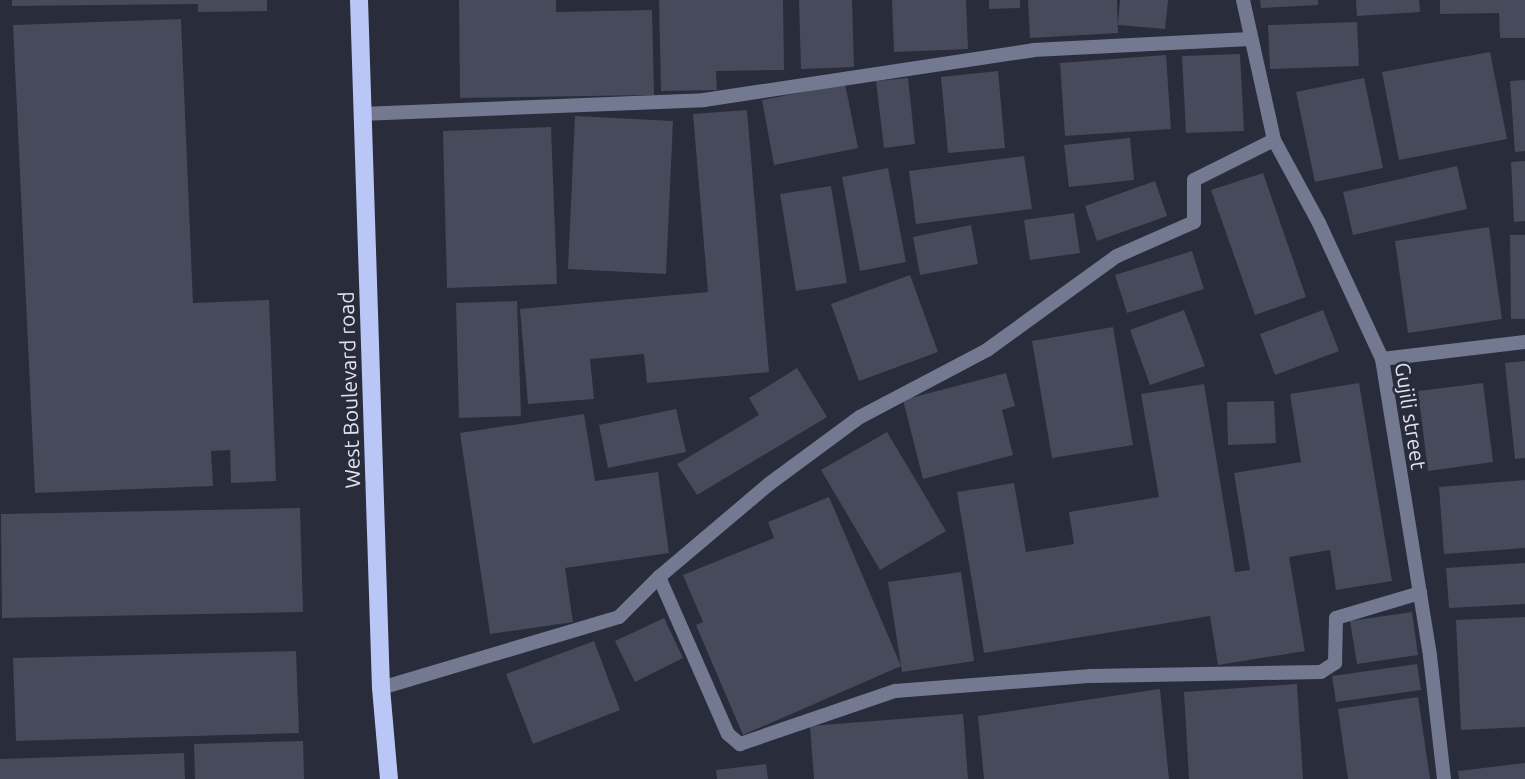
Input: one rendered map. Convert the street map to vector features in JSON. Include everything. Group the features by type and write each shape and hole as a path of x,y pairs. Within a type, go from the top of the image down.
{"main road":[{"name":"West Boulevard road","path":"359,0 381,688 389,779"}],"street":[{"name":"Gujili street","path":"1243,0 1274,140 1319,223 1382,359 1420,593 1444,779"},
{"path":"361,114 704,100 1034,50 1250,39"},
{"path":"381,688 619,617 659,577 769,484 860,417 988,350 1117,256 1194,222 1194,180 1274,140"},
{"path":"1382,359 1525,342"},
{"path":"659,577 728,734 740,744 895,691 1091,676 1321,672 1335,663 1336,618 1420,593"}],"building":[{"path":"12,0 267,0 267,11 198,12 198,4 12,6"},
{"path":"459,0 556,0 556,12 652,10 654,95 460,98"},
{"path":"659,0 783,0 784,70 716,71 717,90 661,91"},
{"path":"799,0 852,0 854,67 801,69"},
{"path":"892,0 966,0 968,49 894,52"},
{"path":"989,0 1020,0 1020,8 989,9"},
{"path":"1028,0 1117,0 1118,33 1030,38"},
{"path":"1120,0 1168,0 1165,29 1118,25"},
{"path":"1260,0 1318,0 1318,5 1261,8"},
{"path":"1356,0 1419,0 1420,12 1357,16"},
{"path":"1440,0 1525,0 1525,38 1500,38 1499,13 1440,14"},
{"path":"181,19 193,303 269,300 276,481 231,483 230,450 211,451 213,486 35,493 13,25"},
{"path":"1357,22 1359,66 1270,69 1268,25"},
{"path":"1490,52 1507,139 1399,160 1382,72"},
{"path":"1240,54 1244,131 1186,133 1182,56"},
{"path":"1166,55 1171,129 1065,136 1060,63"},
{"path":"998,71 1005,148 948,153 941,77"},
{"path":"908,78 915,144 884,148 876,81"},
{"path":"1364,78 1383,168 1315,182 1296,92"},
{"path":"1525,80 1525,151 1515,152 1510,81"},
{"path":"845,84 858,148 774,165 762,100"},
{"path":"747,110 769,372 647,383 644,354 590,359 594,399 528,404 520,309 708,292 693,114"},
{"path":"575,116 673,121 666,274 568,269"},
{"path":"551,127 557,284 447,288 443,131"},
{"path":"1130,138 1134,180 1069,187 1064,145"},
{"path":"1024,156 1032,209 916,224 909,171"},
{"path":"1525,161 1525,221 1514,222 1511,162"},
{"path":"1457,166 1467,209 1353,235 1343,192"},
{"path":"888,168 906,262 860,271 842,177"},
{"path":"1263,173 1306,297 1255,315 1211,190"},
{"path":"1155,181 1167,216 1097,241 1085,206"},
{"path":"831,186 847,283 796,291 780,194"},
{"path":"1074,213 1080,253 1030,260 1024,220"},
{"path":"971,225 978,264 920,275 913,237"},
{"path":"1489,227 1502,319 1408,333 1395,241"},
{"path":"1510,235 1525,235 1525,319 1511,319"},
{"path":"1192,251 1204,289 1127,313 1115,275"},
{"path":"910,275 938,352 859,381 831,304"},
{"path":"517,301 521,416 459,418 456,303"},
{"path":"1184,310 1205,366 1150,385 1130,330"},
{"path":"1323,310 1339,351 1275,375 1260,334"},
{"path":"1113,327 1133,445 1052,458 1032,341"},
{"path":"1525,361 1525,458 1515,459 1505,363"},
{"path":"797,368 827,417 697,495 677,464 759,415 749,398"},
{"path":"1006,373 1015,406 1002,410 1013,455 923,479 903,400"},
{"path":"1359,383 1392,581 1336,590 1330,550 1289,557 1305,651 1218,665 1210,616 984,653 957,492 1014,483 1026,552 1074,544 1069,512 1159,497 1141,394 1204,384 1235,572 1250,570 1234,473 1301,462 1290,394"},
{"path":"1483,383 1493,462 1428,471 1418,391"},
{"path":"1274,401 1276,443 1228,445 1227,402"},
{"path":"676,409 686,452 608,468 599,425"},
{"path":"584,414 595,481 658,472 669,553 565,568 573,622 490,634 460,433"},
{"path":"887,432 946,531 880,570 821,470"},
{"path":"1525,480 1525,548 1444,554 1439,487"},
{"path":"829,497 901,666 743,735 696,625 703,622 683,575 774,538 768,522"},
{"path":"300,508 303,612 2,618 1,514"},
{"path":"1525,563 1525,604 1449,608 1446,568"},
{"path":"961,572 974,661 902,672 888,582"},
{"path":"1412,612 1418,655 1357,664 1350,621"},
{"path":"1525,617 1525,727 1461,730 1456,620"},
{"path":"664,618 683,658 635,682 615,641"},
{"path":"594,641 620,710 533,744 506,674"},
{"path":"296,651 299,733 16,741 13,658"},
{"path":"1417,664 1421,690 1336,702 1332,676"},
{"path":"1297,684 1303,779 1189,779 1184,692"},
{"path":"1160,689 1169,779 984,779 978,716"},
{"path":"1418,697 1430,779 1348,779 1338,709"},
{"path":"963,714 968,779 814,779 810,726"},
{"path":"303,741 304,779 195,779 194,744"},
{"path":"184,753 185,779 0,779 0,759"},
{"path":"1525,763 1525,779 1459,779 1458,771"},
{"path":"766,764 768,779 717,779 716,770"}]}
